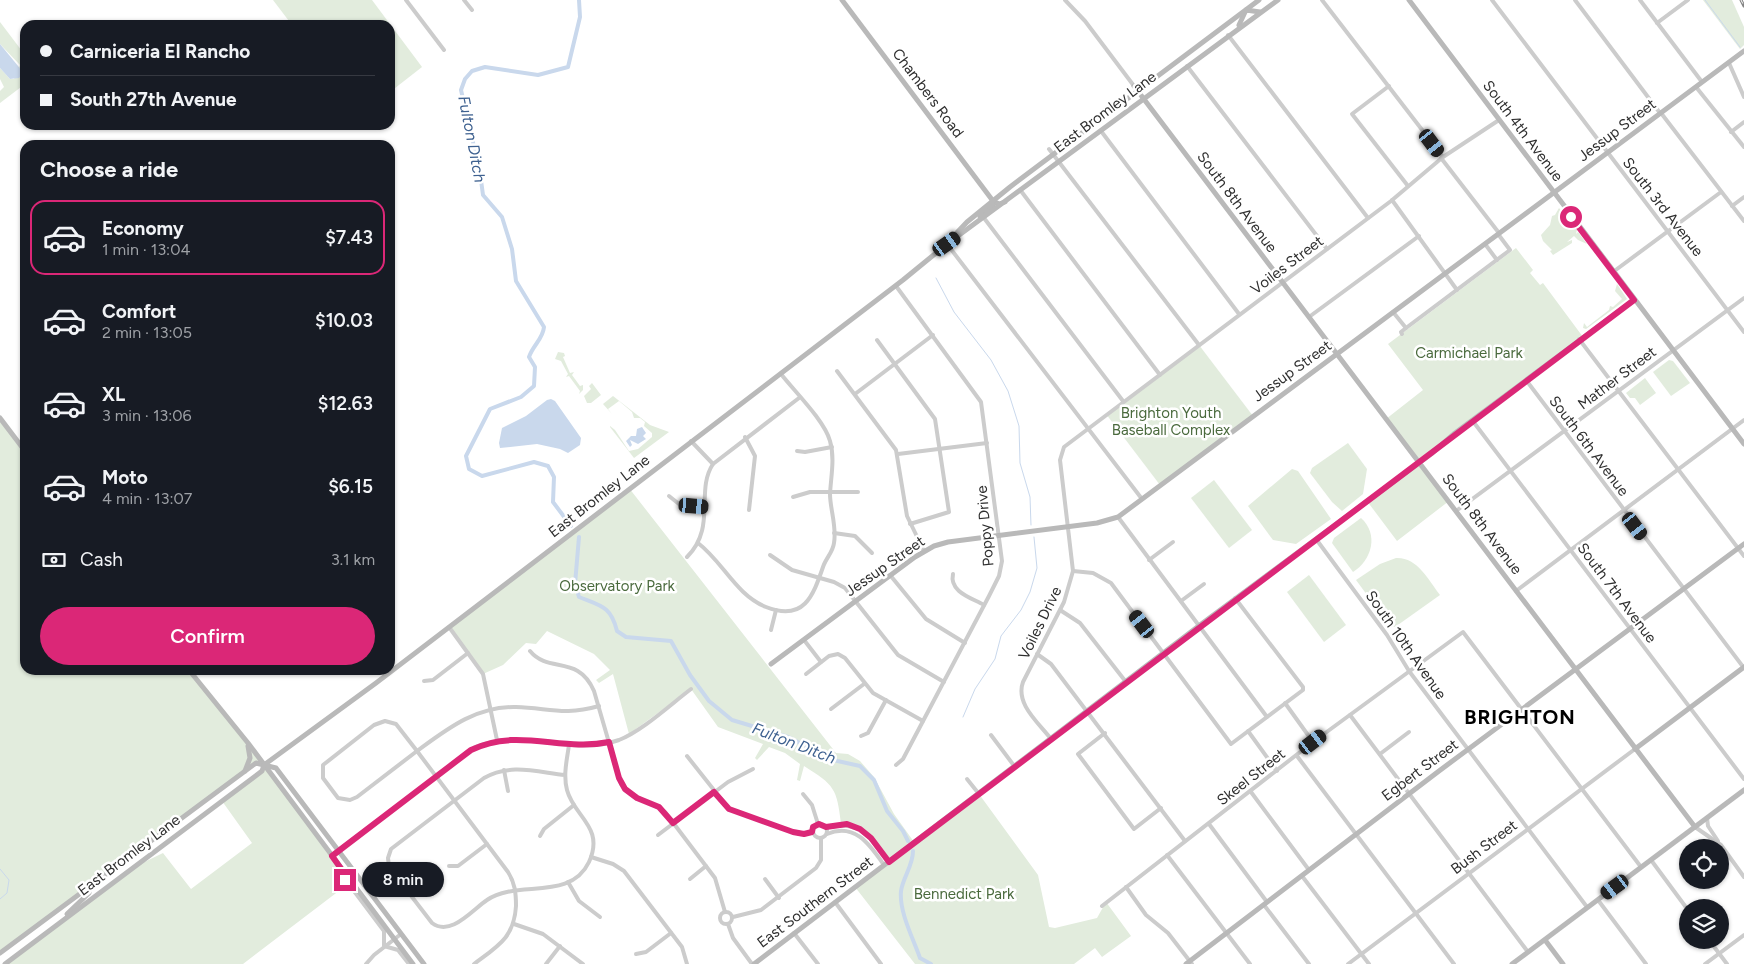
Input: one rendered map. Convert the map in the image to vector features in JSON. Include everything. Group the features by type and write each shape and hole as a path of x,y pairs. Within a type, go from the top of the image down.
{"street":[{"path":"406,0 444,50"},
{"path":"464,0 472,10"},
{"name":"Chambers Road","path":"842,0 992,201"},
{"name":"South 8th Avenue","path":"1064,0 1081,16 1695,827"},
{"name":"East Bromley Lane","path":"947,244 963,226 992,201 1136,89 1259,0"},
{"path":"1322,0 1389,86 1510,250 1406,328 1401,332 1402,334"},
{"name":"South 4th Avenue","path":"1409,0 1744,444"},
{"name":"South 3rd Avenue","path":"1492,0 1607,154 1744,332"},
{"path":"1575,0 1744,221"},
{"path":"1640,0 1702,82"},
{"path":"1657,23 1688,0"},
{"name":"East Bromley Lane","path":"395,668 896,286 947,244 1275,1"},
{"path":"1234,31 1244,17 1246,10 1260,12"},
{"path":"1228,35 1368,218"},
{"name":"Jessup Street","path":"772,664 924,551 948,542 1068,527 1118,518 1744,51"},
{"path":"1729,63 1744,97"},
{"path":"1187,66 1327,250"},
{"path":"1389,86 1352,114 1408,186"},
{"path":"1696,87 1744,148"},
{"name":"Voiles Street","path":"1088,428 1327,250 1392,200 1442,158 1499,120"},
{"path":"1731,132 1744,122"},
{"path":"1100,131 1239,314"},
{"path":"1049,149 1199,345"},
{"path":"1020,191 1160,374"},
{"path":"1614,272 1721,192"},
{"path":"1732,206 1744,197"},
{"path":"1392,200 1445,274 1459,289"},
{"path":"966,231 992,207 992,201 999,204 1007,201"},
{"path":"984,218 1123,401"},
{"path":"1309,317 1419,236"},
{"path":"947,244 1142,499"},
{"path":"1485,244 1497,260"},
{"name":"Poppy Drive","path":"896,286 977,395 983,408 1002,560 1000,572 965,643 903,759 896,765"},
{"name":"Mather Street","path":"1456,511 1744,298"},
{"name":"East Southern Street","path":"753,964 1015,767 1235,598 1419,463 1472,420 1634,300"},
{"path":"1393,312 1406,328"},
{"path":"855,394 933,335"},
{"path":"877,340 934,415 938,426 949,512 910,524"},
{"path":"1579,340 1744,556"},
{"path":"837,371 898,454 906,511 910,524 924,551"},
{"path":"698,542 710,552 745,594 757,603 776,610 789,612 804,605 814,593 833,546 834,533 830,492 832,447 824,427 781,374"},
{"name":"South 6th Avenue","path":"1526,380 1744,668"},
{"path":"686,557 698,542 703,528 708,474 713,464 745,437 799,398"},
{"path":"0,418 20,445"},
{"name":"South 7th Avenue","path":"1472,420 1744,779"},
{"path":"1516,591 1744,420"},
{"name":"Voiles Drive","path":"1051,739 1025,705 1021,696 1023,682 1069,591 1073,570 1060,458 1066,445 1088,428"},
{"path":"745,437 755,456 749,510"},
{"path":"691,441 713,464"},
{"path":"898,454 987,443"},
{"path":"797,450 805,452 832,447"},
{"path":"793,497 810,492 858,492"},
{"path":"669,496 679,504 705,507"},
{"path":"1118,518 1200,625 1267,717"},
{"path":"834,533 856,536 872,553"},
{"name":"South 10th Avenue","path":"1316,539 1387,636 1409,671 1587,907"},
{"path":"1149,560 1173,542"},
{"name":"Egbert Street","path":"1189,963 1309,870 1744,544"},
{"path":"770,555 792,570 840,585 856,601 898,655 944,682"},
{"path":"1073,570 1094,573 1107,580 1231,744 1303,690 1303,687 1235,598"},
{"path":"953,574 952,582 956,589 984,605"},
{"path":"890,575 926,619 965,643"},
{"path":"1180,601 1204,584"},
{"path":"770,630 776,610"},
{"path":"1060,610 1080,623 1126,682"},
{"path":"449,628 483,674 497,740"},
{"name":"Skeel Street","path":"1102,906 1313,742 1463,632 1522,710"},
{"path":"804,640 821,662"},
{"path":"530,651 540,660 568,666 582,674 593,688 616,768 625,789 637,798 659,807 673,823 718,885 725,912"},
{"path":"806,674 838,651 873,693 923,721"},
{"path":"424,681 433,680 468,653"},
{"path":"1037,654 1051,664 1185,841"},
{"path":"1635,749 1744,668"},
{"path":"193,675 264,764 411,964"},
{"name":"East Bromley Lane","path":"5,964 262,771 264,764 385,675"},
{"path":"831,708 864,684"},
{"path":"332,856 471,750 497,740 514,738 589,746 609,742 634,731 690,689"},
{"path":"861,736 868,733 886,700"},
{"path":"1285,703 1313,742"},
{"path":"474,964 502,943 514,924 516,892 511,877 436,776 417,751 396,724 385,719 374,725 328,760 320,770 333,793 344,800 357,797 417,751 458,722 492,710 514,707 574,712 599,706"},
{"path":"1522,710 1642,867"},
{"path":"1350,715 1528,952"},
{"path":"1248,731 1277,771"},
{"path":"1380,754 1409,732"},
{"path":"1105,733 1078,754 1134,829 1161,808"},
{"path":"991,735 1015,767"},
{"path":"245,772 250,758 248,743"},
{"path":"565,775 518,769 504,770 484,778 393,847 388,858 389,867 430,921 439,927 451,926 491,897 551,887 568,882 580,874 591,857 592,832 567,793 565,775 569,744"},
{"name":"Bush Street","path":"1348,964 1635,749"},
{"path":"687,756 729,809 793,832 804,834 812,832"},
{"path":"1297,756 1454,964"},
{"name":"East Bromley Lane","path":"0,954 256,763 264,764"},
{"path":"264,764 276,768 424,964"},
{"path":"658,835 736,776 753,769"},
{"path":"504,770 508,791"},
{"path":"967,778 979,794"},
{"path":"1512,964 1744,790"},
{"path":"1251,792 1309,870"},
{"path":"803,794 812,805 818,824"},
{"path":"344,800 344,805"},
{"path":"540,836 544,828 574,805"},
{"path":"1707,818 1708,826 1717,839"},
{"path":"812,832 813,827 818,824"},
{"path":"818,824 826,827 847,824 860,829 871,838 887,863"},
{"path":"1209,824 1309,964"},
{"path":"826,827 826,834"},
{"path":"1695,827 1712,839"},
{"path":"812,832 816,838 821,838 826,834 840,830 854,833 867,842 887,863"},
{"path":"728,924 732,921 733,917 761,910 816,868 822,860 821,838"},
{"path":"449,866 458,866 487,844"},
{"path":"1167,855 1250,964"},
{"path":"1729,856 1744,877"},
{"path":"591,857 613,864 624,871 684,950 687,964"},
{"path":"1651,860 1680,899"},
{"path":"690,879 706,866"},
{"path":"342,870 345,880 384,931 384,946"},
{"path":"1302,876 1369,964"},
{"path":"765,879 779,898"},
{"path":"568,882 578,899 600,917"},
{"path":"58,923 89,893 90,885"},
{"path":"1126,887 1146,914 1168,933 1189,963"},
{"path":"1598,900 1646,964"},
{"path":"835,902 881,964"},
{"path":"728,924 722,923 720,915 729,912 733,917"},
{"path":"514,924 539,932 582,964"},
{"path":"728,924 733,938 753,964"},
{"path":"636,954 646,952 671,933"},
{"path":"794,933 818,964"},
{"path":"366,964 384,946 401,934"},
{"path":"1705,964 1744,935"},
{"path":"1545,940 1564,964"},
{"path":"384,946 398,950 411,964"},
{"path":"546,964 560,946"},
{"path":"1716,949 1727,964"}],"green space":[{"path":"273,0 372,0 387,20 288,20"},
{"path":"1703,0 1732,0 1744,27 1744,45 1740,49"},
{"path":"0,22 20,48 20,65 0,44"},
{"path":"395,31 422,67 395,88"},
{"path":"20,65 20,88 0,103 0,91 4,87 0,79 0,68 10,79 14,79"},
{"path":"1559,208 1577,230 1576,234 1578,232 1587,244 1574,236 1567,242 1572,240 1572,243 1553,255 1550,251 1552,250 1543,241 1541,235 1550,225 1552,216 1555,215"},
{"name":"Carmichael Park","path":"1516,248 1533,270 1530,273 1540,285 1543,283 1583,337 1419,462 1449,501 1397,541 1367,501 1419,463 1386,419 1423,390 1388,344"},
{"path":"1617,284 1627,299 1586,329 1583,328 1584,323 1587,327 1609,310 1610,306 1613,307 1622,299 1615,291"},
{"name":"Brighton Youth Baseball Complex","path":"1199,345 1253,416 1160,485 1106,414"},
{"path":"558,352 564,353 565,356 563,357 570,373 574,372 572,375 580,386 583,385 583,390 579,394 580,391 569,376 566,377 568,374 561,361 555,359"},
{"path":"1669,360 1673,361 1690,383 1671,396 1653,372"},
{"path":"1645,378 1656,393 1640,405 1635,398 1630,398 1626,393"},
{"path":"592,383 601,395 591,403 587,403 584,396 591,389 589,386"},
{"path":"613,396 650,425 669,432 634,458 610,426 615,430 629,451 638,449 652,437 652,433 644,426 645,422 640,418 634,418 632,412 619,401 608,409 612,414 603,404"},
{"path":"0,418 20,444 20,675 195,675 262,765 254,763 0,953"},
{"path":"1348,443 1367,469 1363,494 1342,511 1332,502 1310,473 1312,468"},
{"path":"1292,469 1298,471 1331,519 1296,544 1273,540 1248,506"},
{"path":"1214,480 1252,530 1229,548 1191,498"},
{"name":"Observatory Park","path":"629,488 836,753 848,754 860,761 874,777 894,814 914,842 979,794 1038,875 1049,927 1055,928 1097,918 1106,902 1131,936 1102,957 1095,948 1074,964 915,964 855,887 889,862 864,832 841,824 838,802 828,783 804,766 800,781 797,780 800,764 785,753 769,747 757,760 755,758 763,744 718,727 691,689 629,734 613,674 599,683 596,680 610,670 594,654 547,631 536,644 526,643 503,665 483,674 449,627"},
{"path":"1361,518 1367,524 1370,531 1371,546 1365,561 1353,572 1332,543 1334,538"},
{"path":"1396,558 1410,561 1416,565 1440,595 1395,627 1390,626 1356,580 1380,564"},
{"path":"1309,575 1346,625 1324,642 1287,592"},
{"path":"264,766 342,870 348,884 243,964 5,964 130,869 163,853 191,889 252,843 222,801 262,771"}],"water":[{"path":"0,44 20,68 20,76 10,79 0,68"},
{"path":"551,399 555,401 581,438 580,445 568,453 560,449 537,444 500,448 502,428 526,416"},
{"path":"642,427 646,433 643,436 646,439 638,444 630,440 632,445 630,447 626,441 631,436 636,436 637,429"}],"waterway":[{"name":"Fulton Ditch","path":"571,526 553,502 554,477 548,466 534,462 482,476 469,469 466,456 490,409 521,397 534,386 535,367 529,357 542,335 544,327 516,281 512,249 502,217 483,195 480,173 461,90 465,79 472,71 485,67 538,75 568,67 580,17 579,0"},
{"path":"1705,0 1740,47"},
{"path":"936,278 954,312 991,360 1008,391 1019,426 1020,463 1030,497 1031,525"},
{"name":"Fulton Ditch","path":"579,537 575,584 579,597 604,608 612,616 617,631 626,637 671,641 690,675 709,701 732,720 788,737 833,760 860,766 874,780 887,811 903,831 908,841"},
{"path":"963,717 975,689 995,659 1001,636 1021,610 1030,592 1037,568 1034,537"},
{"name":"Fulton Ditch","path":"913,851 901,891 902,908 920,958 931,964"},
{"path":"0,869 9,880 7,893 0,899"}],"railway":[{"path":"1741,0 1744,6"}],"district":[{"name":"BRIGHTON","path":"1520,717"}],"route":[{"path":"345,880 342,870 332,856 471,750 485,743 514,738 580,746 599,745 609,742 619,778 625,789 637,798 659,807 673,823 714,792 729,809 793,832 804,834 812,832 813,827 817,824 822,824 826,827 847,824 856,827 871,838 889,862 1200,625 1431,454 1455,433 1583,336 1634,300 1571,217"}],"park label":[{"name":"Bennedict Park","path":"964,894"}]}
